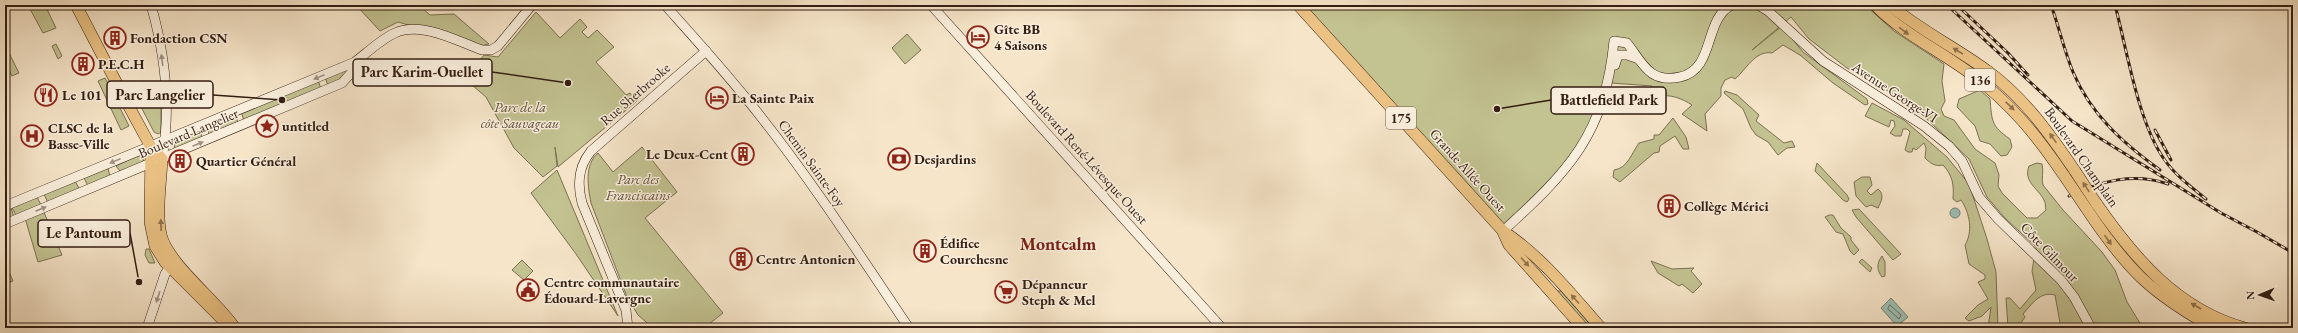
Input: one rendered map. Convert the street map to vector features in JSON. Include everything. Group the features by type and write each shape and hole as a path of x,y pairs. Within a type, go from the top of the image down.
{"main road":[{"path":"76,5 151,147 162,159 161,233 172,264 231,328"},
{"name":"Grande Allée Ouest","path":"1298,5 1503,231 1517,240 1560,282 1601,328"},
{"name":"Boulevard Champlain","path":"1875,5 1901,29 1970,72 2004,99 2033,130 2121,258 2145,284 2174,305 2214,328"},
{"name":"Boulevard Champlain","path":"1890,5 1921,29 1978,64 2012,91 2042,123 2128,249 2155,277 2177,294 2229,326 2245,328"},
{"path":"151,147 151,233 157,251 224,312 235,328"},
{"name":"Grande Allée Ouest","path":"1503,231 1509,245 1583,328"}],"street":[{"path":"151,5 164,74 165,141 162,159"},
{"path":"355,62 389,36 407,29 425,31 482,50 491,50 501,42 532,5"},
{"name":"Chemin Sainte-Foy","path":"665,5 762,118 838,223 909,328"},
{"name":"Boulevard René-Lévesque Ouest","path":"931,5 1222,328"},
{"path":"1606,91 1614,41 1627,43 1636,58 1656,75 1668,78 1687,75 1703,59 1719,16 1732,5"},
{"name":"Avenue George-VI","path":"1758,5 1768,11 1823,61 1943,140 1962,161 1980,197 1998,219"},
{"name":"Rue Sherbrooke","path":"628,328 626,310 582,203 578,181 584,161 596,146 706,51"},
{"path":"1503,231 1544,194 1566,170 1590,132 1618,55 1627,55 1636,58"},
{"name":"Boulevard Langelier","path":"5,206 355,62"},
{"name":"Boulevard Langelier","path":"5,224 342,83 351,73 355,62"},
{"name":"Côte Gilmour","path":"1998,219 2061,280 2074,297 2091,328"},
{"path":"147,328 172,264"}],"green space":[{"path":"39,5 45,5 56,28 43,33 30,9"},
{"path":"356,5 419,5 430,15 454,14 489,44 480,46 398,22 380,31"},
{"path":"1298,5 1865,5 1894,31 1944,64 1942,81 1945,101 1941,109 1944,116 1954,120 1975,149 1995,163 1999,175 1998,186 2002,193 2027,218 2037,218 2046,210 2044,200 2028,176 2029,166 2037,163 2042,164 2043,185 2063,210 2102,252 2115,270 2127,302 2143,328 2061,328 2055,295 2050,294 2037,299 2033,303 2023,314 2025,317 2018,327 2008,328 2006,298 2010,298 2020,309 2036,290 2032,271 2036,247 2004,217 1987,197 1969,159 1911,104 1847,68 1809,39 1791,17 1752,50 1782,26 1803,52 1867,99 1868,104 1865,105 1833,83 1800,55 1783,45 1772,53 1766,53 1756,58 1735,79 1732,77 1725,80 1721,88 1721,96 1705,114 1707,131 1682,114 1692,105 1676,97 1662,96 1645,100 1644,97 1652,86 1611,83 1583,149 1500,231"},
{"name":"Parc de la côte Sauvageau","path":"536,12 560,38 580,19 587,27 582,32 588,38 597,30 614,47 596,62 626,95 630,93 637,101 558,167 555,147 557,166 543,177 514,148 486,97 465,79 484,55 498,57"},
{"path":"907,34 921,50 905,64 892,48"},
{"path":"56,44 62,56 58,59 52,46"},
{"path":"5,45 19,73 12,76 5,62"},
{"path":"352,66 337,82 328,86 325,77"},
{"path":"105,78 129,126 121,130 98,81"},
{"path":"318,80 321,89 244,121 241,111"},
{"path":"1980,90 1990,99 1992,118 1996,126 2010,139 2012,147 2007,155 2001,156 1990,144 1980,141 1975,126 1957,107 1959,99"},
{"path":"1725,91 1737,95 1759,115 1756,121 1784,143 1792,141 1795,147 1787,148 1778,155 1768,142 1756,135 1751,128 1743,109 1724,93"},
{"path":"161,96 161,132 158,134 154,132 138,101"},
{"path":"1872,103 1904,120 1947,157 1969,184 1996,272 1998,328 1988,328 1991,307 1982,316 1969,321 1965,318 1978,305 1988,299 1978,282 1985,279 1985,275 1969,264 1965,245 1970,228 1967,211 1961,200 1957,202 1953,199 1953,185 1949,173 1943,165 1933,164 1925,158 1926,148 1924,143 1916,150 1913,148 1912,152 1905,150 1910,132 1907,129 1903,129 1901,136 1895,136 1890,133 1895,126 1894,121 1891,120 1889,127 1865,116"},
{"path":"236,114 238,124 209,135 207,125"},
{"path":"1673,118 1686,137 1689,149 1683,149 1675,136 1660,146 1659,152 1654,153 1620,182 1613,177 1614,170 1619,169 1629,160 1639,143 1654,139 1654,135 1659,135"},
{"path":"200,128 202,138 174,150 175,139"},
{"name":"Parc des Franciscains","path":"642,147 677,192 645,218 723,313 704,328 653,328 638,315 627,297 591,203 588,176 591,164 598,153 613,172"},
{"path":"141,154 144,162 120,171 116,166"},
{"path":"1817,163 1847,195 1849,199 1847,202 1843,200 1815,171"},
{"path":"108,168 110,177 88,186 84,178"},
{"path":"557,170 618,316 576,254 531,193"},
{"path":"1862,177 1870,177 1872,185 1867,191 1871,195 1878,189 1880,191 1882,198 1878,208 1871,205 1866,207 1856,196 1854,182"},
{"path":"75,181 80,190 48,203 44,194"},
{"path":"37,197 41,205 16,215 12,208"},
{"path":"11,208 14,217 5,220 5,211"},
{"path":"1859,209 1901,254 1893,260 1856,217 1852,210"},
{"path":"43,210 62,255 38,262 25,218"},
{"path":"1833,215 1841,228 1851,237 1851,240 1859,250 1854,255 1850,251 1843,234 1836,232 1825,217"},
{"path":"146,249 149,249 155,263 149,263 145,255"},
{"path":"1882,256 1885,262 1885,276 1882,277 1878,267"},
{"path":"1862,259 1872,268 1870,272 1859,262"},
{"path":"522,260 533,271 524,280 512,270"},
{"path":"1651,261 1672,269 1694,268 1691,271 1702,284 1693,293 1682,284 1679,286 1658,273"},
{"path":"5,262 13,281 10,282 9,279 5,281"},
{"path":"1561,291 1594,328 1586,328 1556,292"}],"water":[{"path":"1953,208 1957,208 1959,209 1959,217 1953,218 1950,215 1950,211"},
{"path":"1891,298 1908,317 1897,326 1881,308"}],"railway":[{"path":"1947,5 2072,121 2221,213 2293,253"},
{"path":"1957,5 2008,53 2028,75"},
{"path":"2051,5 2073,72 2089,102 2109,127 2133,149 2160,170"},
{"path":"2115,5 2140,106 2155,144 2173,170 2206,199"},
{"path":"2155,130 2171,160"},
{"path":"2069,196 2105,182 2118,180 2143,179 2155,180 2168,184"}],"place":[{"name":"Gîte BB 4 Saisons","path":"978,37"},
{"name":"Fondaction CSN","path":"115,38"},
{"name":"P.E.C.H","path":"83,64"},
{"name":"Parc Karim-Ouellet","path":"568,83"},
{"name":"Le 101","path":"46,95"},
{"name":"La Sainte Paix","path":"717,98"},
{"name":"Parc Langelier","path":"282,100"},
{"name":"Battlefield Park","path":"1497,109"},
{"name":"untitled","path":"267,126"},
{"name":"CLSC de la Basse-Ville","path":"32,136"},
{"name":"Le Deux-Cent","path":"743,154"},
{"name":"Desjardins","path":"899,159"},
{"name":"Quartier Général","path":"180,161"},
{"name":"Collège Mérici","path":"1669,206"},
{"name":"Édifice Courchesne","path":"925,251"},
{"name":"Centre Antonien","path":"741,259"},
{"name":"Le Pantoum","path":"139,282"},
{"name":"Centre communautaire Édouard-Lavergne","path":"528,290"},
{"name":"Dépanneur Steph & Mel","path":"1006,292"}],"district":[{"name":"Montcalm","path":"1058,243"}]}
